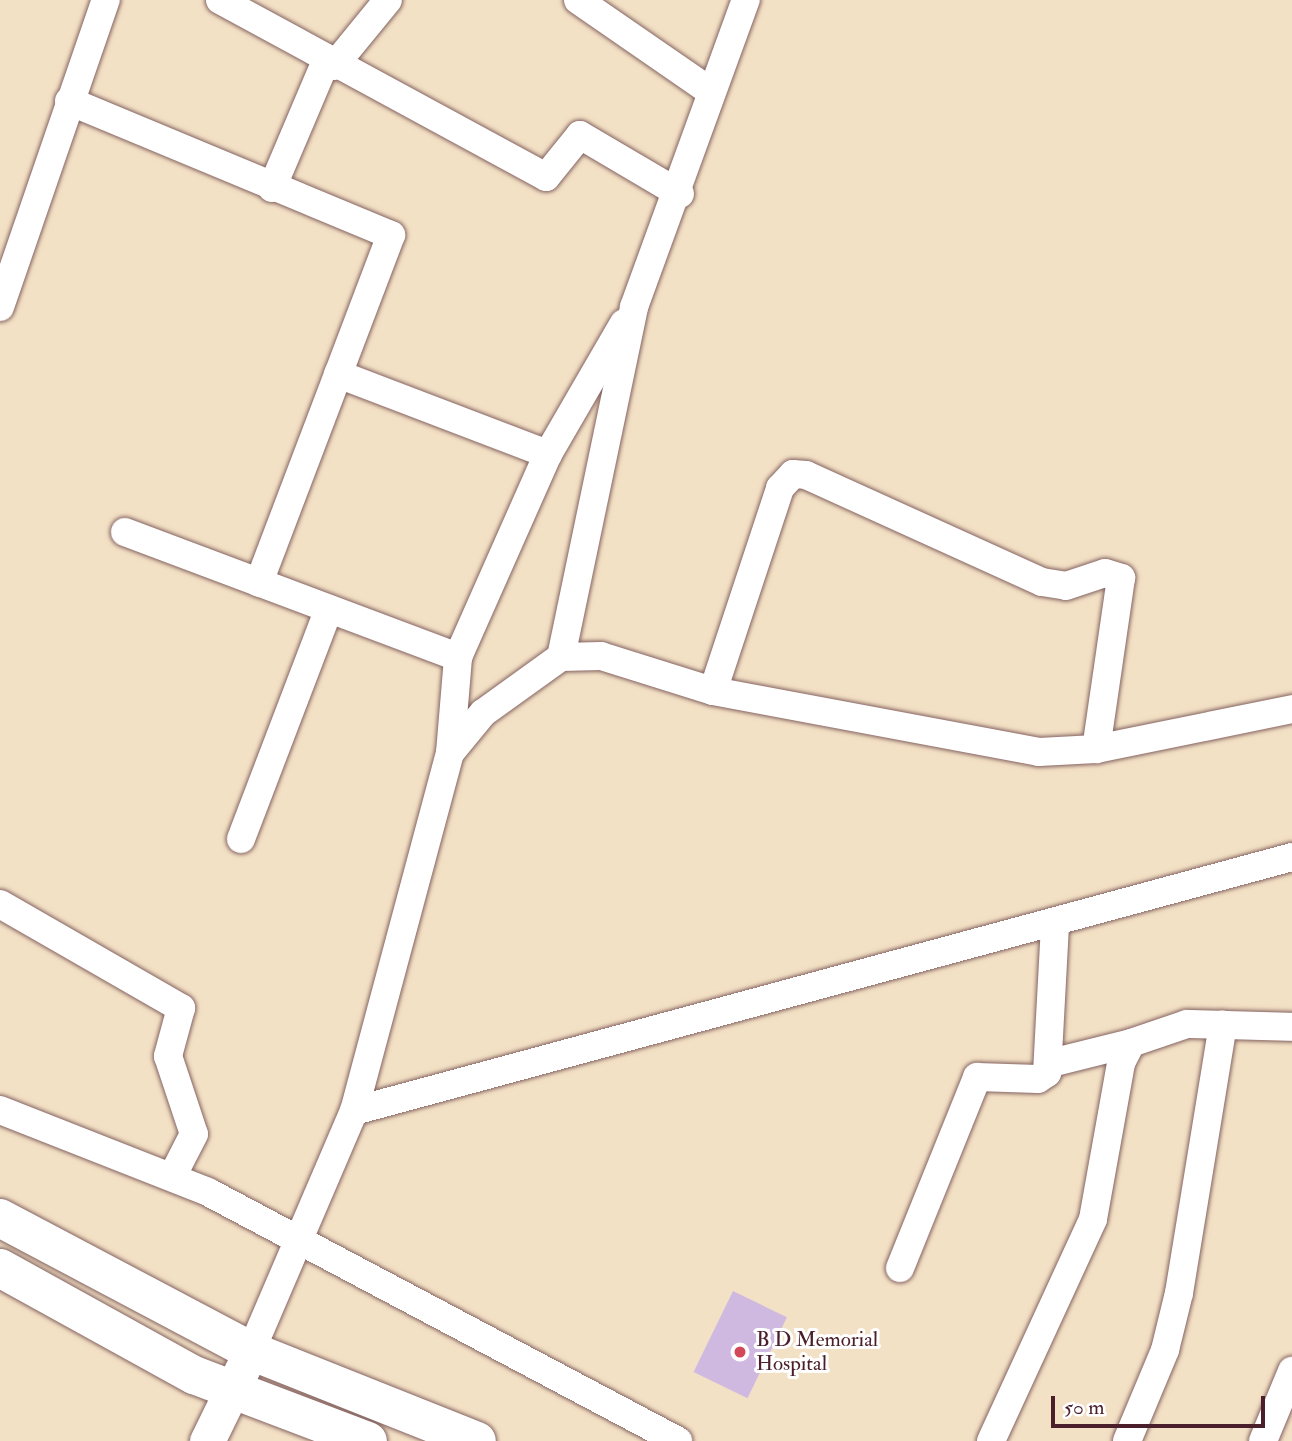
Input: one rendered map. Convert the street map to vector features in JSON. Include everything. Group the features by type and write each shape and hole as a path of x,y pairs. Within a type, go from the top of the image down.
{"main road":[{"path":"0,1218 251,1351 477,1441"},
{"path":"0,1268 233,1389 368,1441"}],"street":[{"path":"0,307 106,0"},
{"path":"220,0 330,63 546,177 580,135 680,194"},
{"path":"272,188 330,63 388,0"},
{"path":"578,0 710,91"},
{"path":"207,1441 301,1244 354,1111 450,753 458,657 548,454 634,307 680,194 710,91 746,0"},
{"path":"69,102 391,235 260,583"},
{"path":"561,657 634,307"},
{"path":"338,374 548,454"},
{"path":"713,691 780,488 793,474 806,475 1042,582 1066,586 1105,573 1121,578 1096,749"},
{"path":"125,532 458,657"},
{"path":"241,839 329,608"},
{"path":"450,753 484,713 561,657 601,656 713,691 962,742 1039,752 1096,749 1292,709"},
{"path":"354,1111 1055,926 1292,857"},
{"path":"0,904 181,1008 168,1056 194,1134 173,1175"},
{"path":"1051,1063 1055,926"},
{"path":"900,1268 968,1088 986,1073 1038,1079 1051,1063 1131,1043 1187,1024 1292,1027"},
{"path":"1127,1441 1165,1349 1179,1293 1223,1025"},
{"path":"991,1441 1093,1219 1121,1063 1131,1043"},
{"path":"0,1110 173,1175 678,1441"},
{"path":"1263,1441 1292,1371"}],"building":[{"path":"733,1291 787,1317 747,1398 694,1372"}],"place":[{"name":"B D Memorial Hospital","path":"740,1352"}]}
